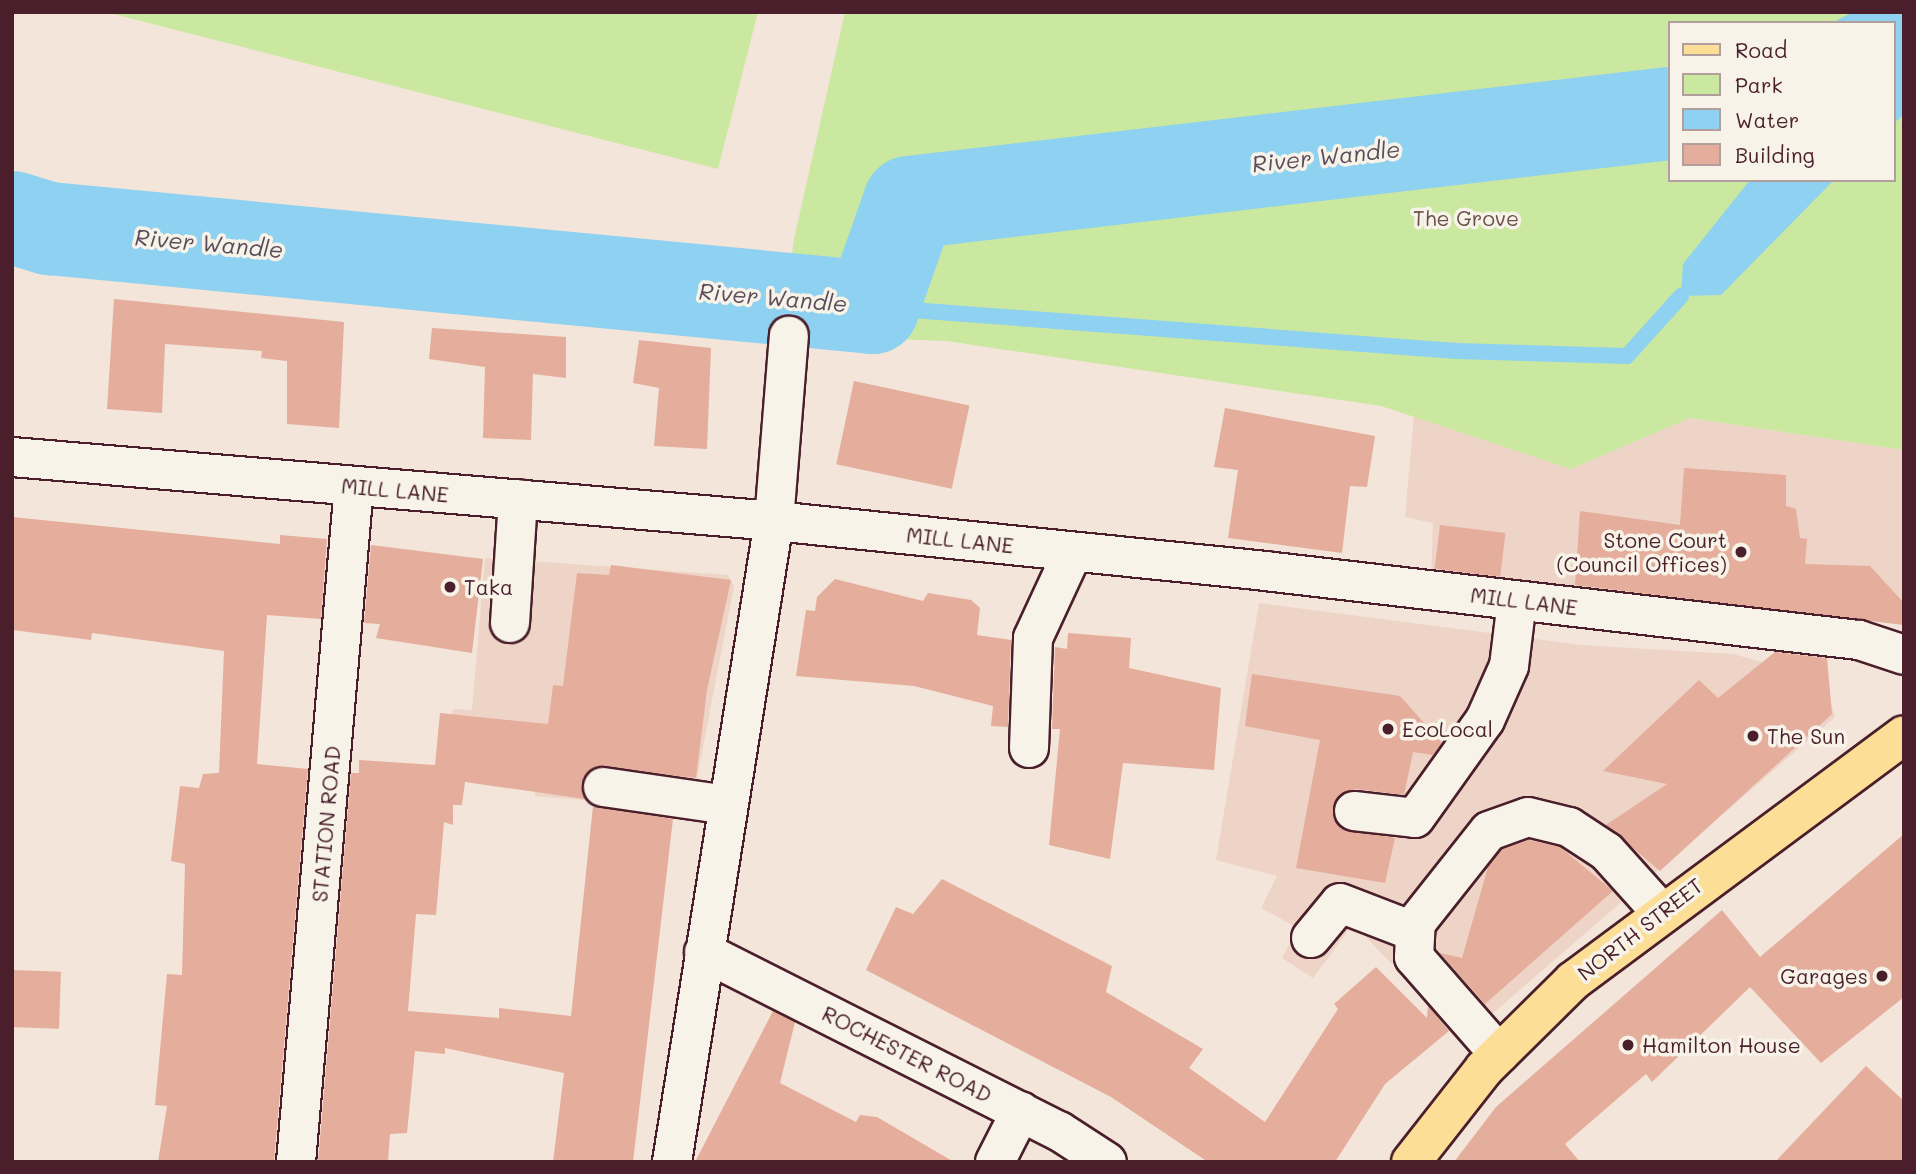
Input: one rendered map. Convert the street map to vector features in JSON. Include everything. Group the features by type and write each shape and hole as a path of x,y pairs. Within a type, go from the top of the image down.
{"main road":[{"name":"NORTH STREET","path":"1411,1162 1499,1054 1573,981 1661,912 1904,735"}],"street":[{"path":"672,1162 774,521 789,336"},
{"name":"MILL LANE","path":"12,457 774,521 1073,552 1859,640 1904,655"},
{"name":"STATION ROAD","path":"296,1162 354,486"},
{"path":"510,623 518,499"},
{"path":"1029,748 1033,638 1073,552"},
{"path":"1354,811 1415,818 1485,720 1509,666 1517,601"},
{"path":"603,787 728,804"},
{"path":"1499,1054 1414,957 1415,932 1489,831 1528,817 1569,827 1607,852 1661,912"},
{"path":"1311,938 1340,902 1415,932"},
{"name":"ROCHESTER ROAD","path":"704,952 1021,1111 1107,1162"},
{"path":"995,1162 1021,1111"}],"shaded area":[{"path":"1414,416 1571,469 1689,418 1904,450 1904,624 1431,579 1433,523 1405,517"},
{"path":"485,558 728,575 734,586 691,809 535,796 534,776 441,765 453,709 472,710"},
{"path":"1259,603 1581,645 1733,654 1824,679 1835,717 1462,1040 1398,960 1391,963 1353,924 1313,978 1282,958 1298,928 1261,908 1277,876 1216,860"}],"green space":[{"path":"106,12 758,12 718,169"},
{"name":"The Grove","path":"845,12 1904,12 1904,450 1690,418 1571,469 1381,406 947,341 781,335 794,239"}],"water":[{"path":"1853,12 1904,12 1904,114 1895,122 1895,21 1836,21"},
{"path":"1748,182 1832,182 1721,295 1681,296 1683,264"}],"building":[{"path":"114,299 344,322 339,428 287,424 287,361 261,358 262,351 165,344 162,413 107,409"},
{"path":"432,328 566,337 566,378 533,374 531,440 483,438 485,367 429,359"},
{"path":"639,340 711,348 707,449 654,446 659,388 633,383"},
{"path":"854,381 969,406 952,489 836,464"},
{"path":"1225,408 1375,436 1367,487 1350,486 1342,553 1228,538 1238,470 1214,467"},
{"name":"Stone Court (Council Offices)","path":"1684,468 1786,475 1786,506 1796,509 1800,538 1807,539 1805,564 1870,566 1904,603 1904,625 1575,585 1580,511 1680,525"},
{"path":"12,517 280,544 280,535 327,539 321,619 267,615 257,764 308,769 274,1162 158,1162 167,1106 155,1105 167,974 182,975 185,864 171,861 180,786 199,788 203,774 219,773 224,651 92,633 91,640 12,630"},
{"path":"1440,525 1506,533 1500,577 1435,569"},
{"path":"371,545 483,559 472,653 376,638 380,624 364,623"},
{"path":"611,565 731,580 707,690 696,778 596,767 582,783 585,799 465,782 462,805 453,805 453,825 444,822 436,915 416,914 408,1011 499,1018 499,1008 571,1016 593,806 673,819 633,1162 553,1162 564,1073 445,1048 445,1054 415,1051 407,1133 390,1134 388,1162 318,1162 351,773 359,773 359,760 435,765 440,713 548,724 553,685 563,686 577,573 609,575"},
{"path":"835,579 923,601 928,593 971,600 980,608 977,635 1011,640 1008,727 991,726 993,706 914,686 796,676 806,610 815,611 817,597"},
{"path":"1068,633 1131,638 1129,668 1221,688 1214,770 1123,763 1110,859 1049,845 1060,729 1052,729 1055,647 1067,649"},
{"path":"1775,652 1827,658 1832,714 1660,871 1606,825 1667,784 1603,771 1699,680 1718,698"},
{"path":"1252,674 1400,696 1442,743 1433,755 1413,752 1404,795 1356,789 1336,799 1334,819 1342,829 1395,838 1385,883 1296,868 1320,740 1245,726"},
{"path":"1904,834 1904,997 1821,1063 1750,987 1652,1082 1646,1074 1565,1144 1580,1162 1454,1162 1496,1107 1722,910 1760,957"},
{"path":"1529,840 1560,847 1613,891 1485,1004 1440,953 1462,958 1488,867 1502,849"},
{"path":"942,879 1112,966 1106,992 1203,1049 1189,1068 1265,1122 1338,1009 1334,1004 1376,967 1427,1018 1428,1006 1449,1031 1385,1084 1335,1162 1208,1162 1111,1097 866,970 896,907 913,914"},
{"path":"12,970 61,972 59,1029 12,1027"},
{"path":"773,1011 795,1022 780,1083 856,1122 860,1115 877,1117 954,1162 695,1162"},
{"path":"1866,1066 1904,1101 1904,1162 1775,1162"}],"waterway":[{"name":"River Wandle","path":"12,217 49,228 872,307 909,202 1668,113"},
{"path":"872,307 1456,351 1627,356 1681,296"}],"place":[{"name":"Stone Court (Council Offices)","path":"1741,552"},
{"name":"Taka","path":"450,587"},
{"name":"EcoLocal","path":"1388,729"},
{"name":"The Sun","path":"1753,736"},
{"name":"Garages","path":"1882,976"},
{"name":"Hamilton House","path":"1628,1045"}]}
